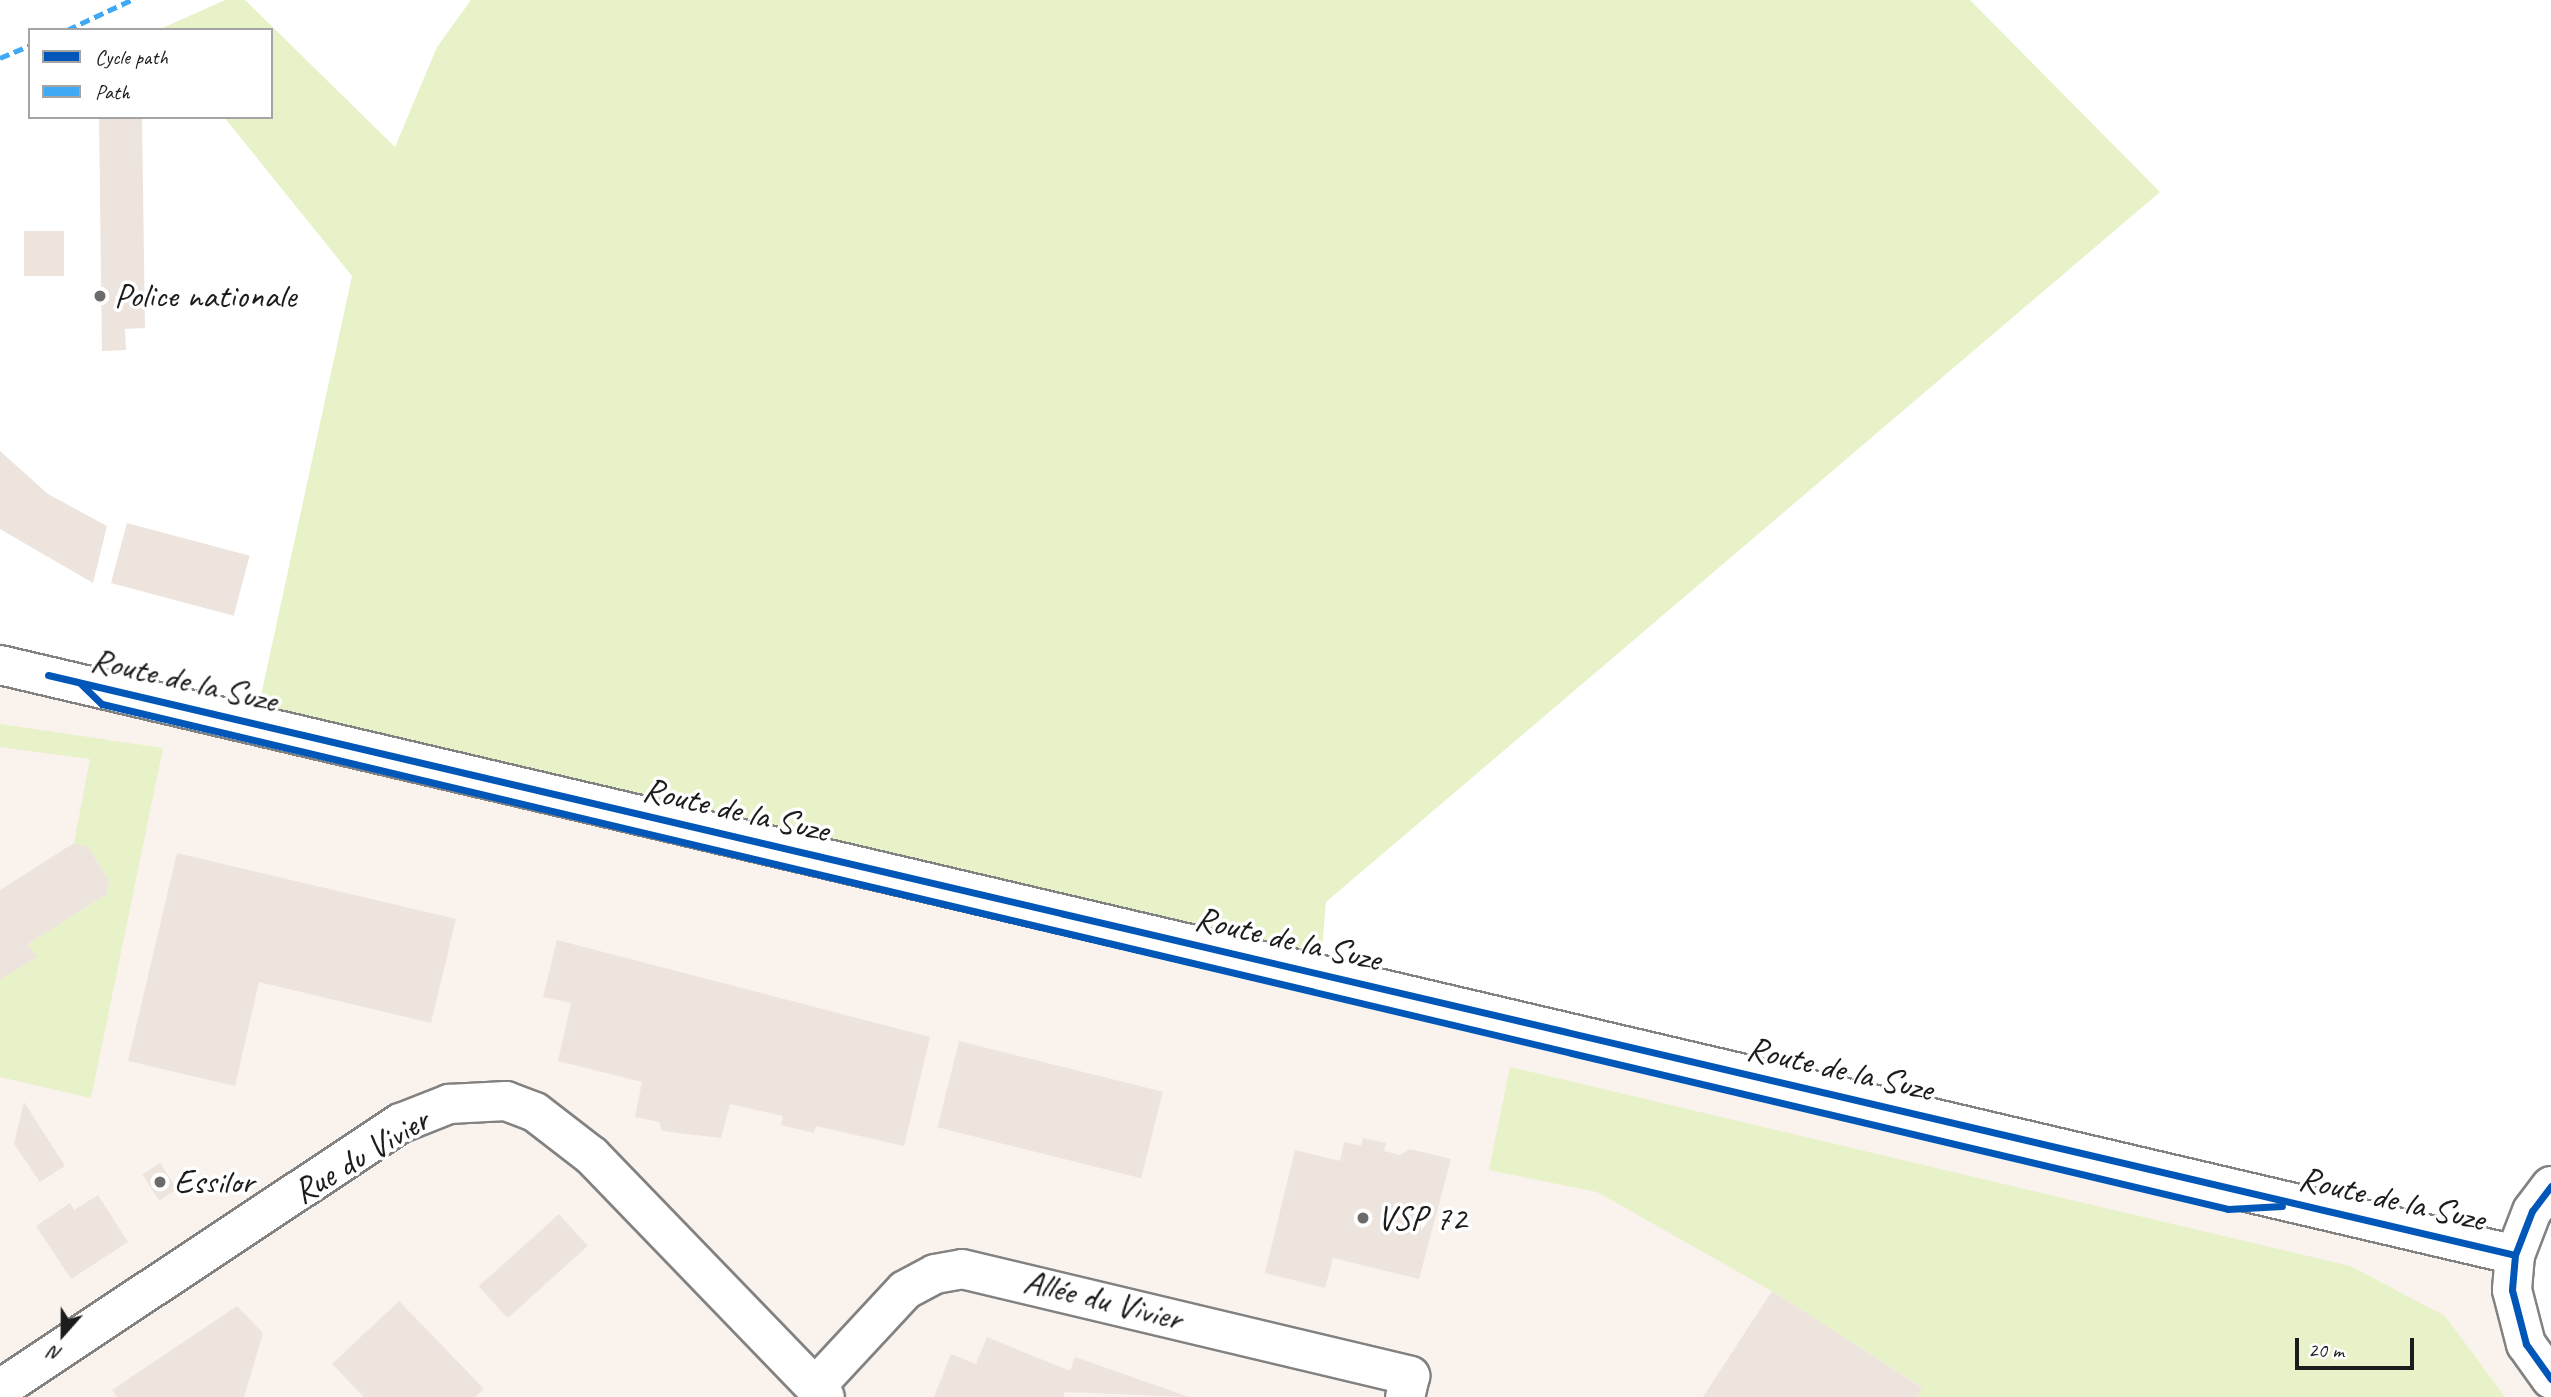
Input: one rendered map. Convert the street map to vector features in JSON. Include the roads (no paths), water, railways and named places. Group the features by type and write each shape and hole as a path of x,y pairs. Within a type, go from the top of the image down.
{"main road":[{"name":"Route de la Suze","path":"0,665 2515,1255"},
{"name":"Rue du Vivier","path":"0,1389 401,1123 449,1104 493,1101 535,1112 565,1132 820,1392"},
{"path":"2551,1186 2532,1211 2515,1255 2515,1312 2526,1345 2551,1379"},
{"name":"Allée du Vivier","path":"820,1392 905,1290 935,1274 962,1269 1410,1376 1405,1397"}],"place":[{"name":"Police nationale","path":"100,296"},
{"name":"Essilor","path":"160,1182"},
{"name":"VSP 72","path":"1363,1218"}]}
